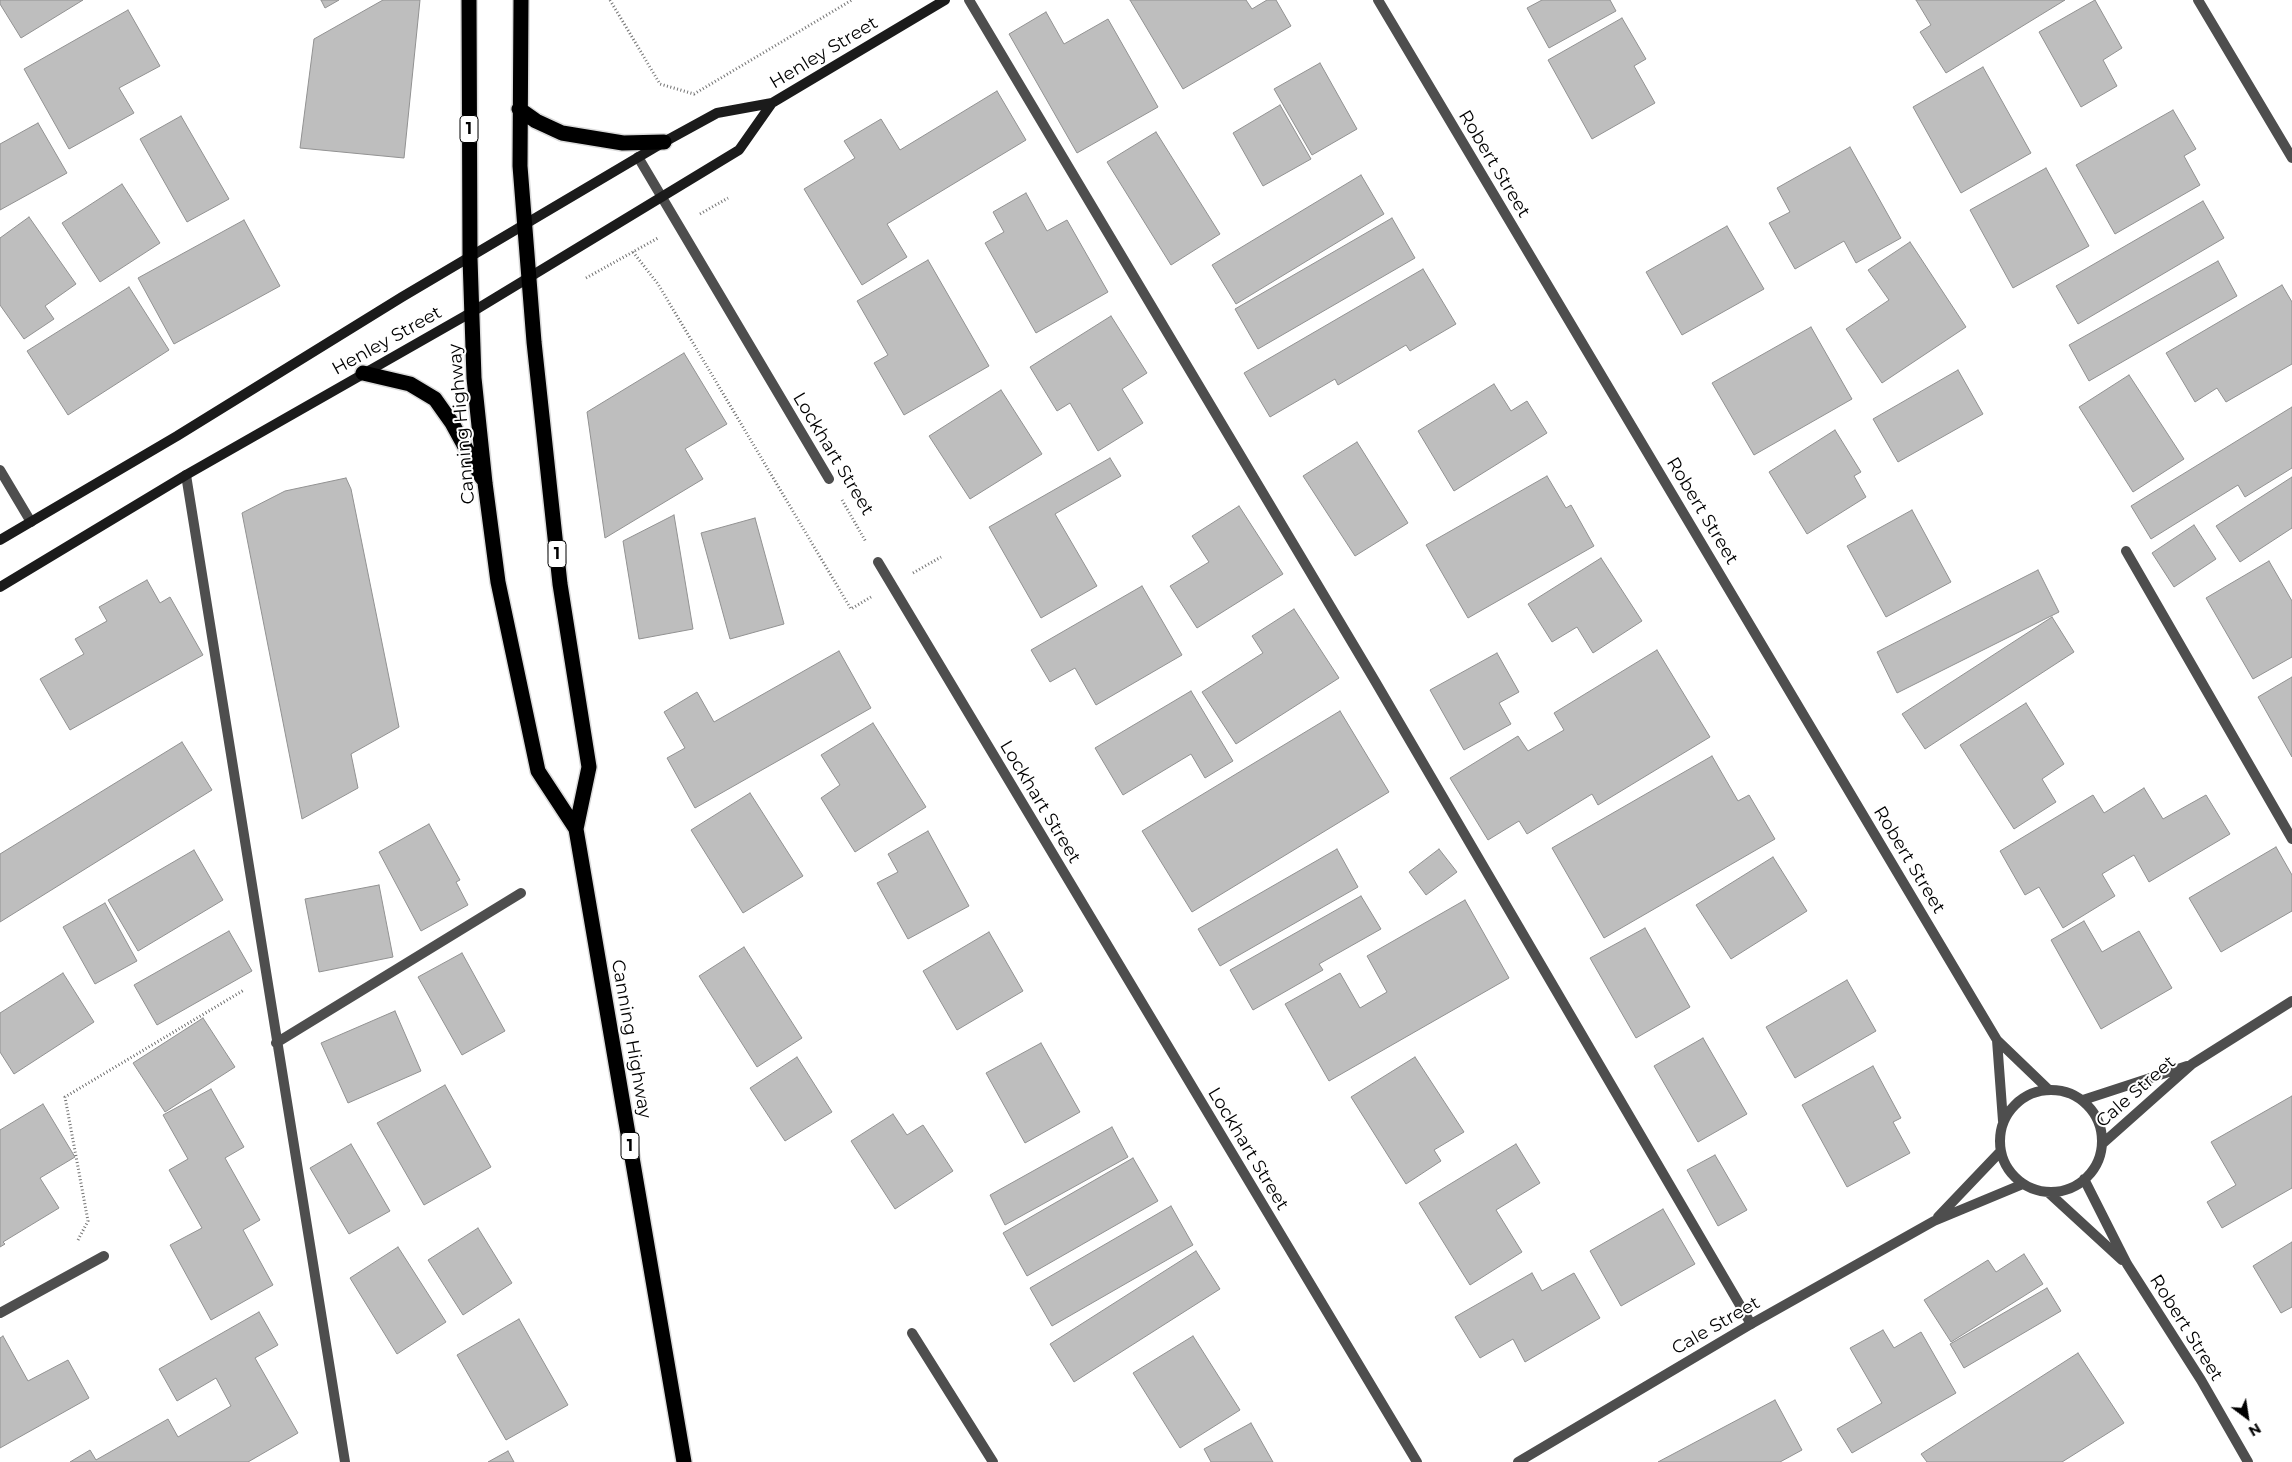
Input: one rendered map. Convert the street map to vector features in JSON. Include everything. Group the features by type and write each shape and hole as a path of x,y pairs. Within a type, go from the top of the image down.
{"highway":[{"name":"Canning Highway","path":"469,0 470,258 474,378 485,483 498,582 538,771 576,829"},
{"name":"Canning Highway","path":"521,0 520,166 534,342 560,584 589,767 576,829 684,1462"},
{"path":"520,109 536,121 562,133 623,143 664,142"},
{"path":"363,373 410,384 435,399 452,423 485,483"}],"street":[{"name":"Henley Street","path":"0,540 177,436 525,224 664,142 717,113 772,103 945,0"},
{"path":"969,0 1375,681 1751,1324"},
{"name":"Robert Street","path":"1378,0 1997,1040 2048,1089"},
{"path":"2198,0 2292,158"},
{"name":"Henley Street","path":"0,587 186,475 472,312 739,150 772,103"},
{"name":"Lockhart Street","path":"638,157 829,479"},
{"path":"0,470 30,522"},
{"path":"186,475 345,1462"},
{"path":"2126,551 2292,839"},
{"name":"Lockhart Street","path":"878,562 1417,1462"},
{"path":"276,1043 521,893"},
{"name":"Cale Street","path":"2102,1144 2192,1064 2292,1001"},
{"name":"Robert Street","path":"1997,1040 2003,1121"},
{"name":"Cale Street","path":"2083,1100 2192,1064"},
{"path":"2048,1089 2067,1092 2083,1100 2096,1115 2102,1133 2102,1144 2096,1166 2084,1179 2062,1191 2049,1193 2031,1189 2014,1178 2000,1152 1999,1138 2003,1121 2012,1107 2030,1093 2048,1089"},
{"name":"Cale Street","path":"1934,1221 2000,1152"},
{"name":"Robert Street","path":"2084,1179 2127,1264 2201,1380 2248,1462"},
{"name":"Cale Street","path":"1518,1462 1751,1324 1934,1221 2023,1184"},
{"name":"Robert Street","path":"2049,1193 2127,1264"},
{"path":"0,1313 104,1256"},
{"path":"912,1333 993,1462"}],"path":[{"path":"610,0 660,84 694,94 852,0"},
{"path":"633,252 658,284 852,608 941,557"},
{"name":"Lockhart Street","path":"829,479 878,562"},
{"path":"76,1243 88,1221 65,1098 266,977"}],"building":[{"path":"0,0 83,0 21,38 0,4"},
{"path":"321,0 339,0 325,8"},
{"path":"383,0 420,0 404,158 300,148 314,39"},
{"path":"1130,0 1246,0 1252,9 1267,0 1276,0 1291,26 1183,89"},
{"path":"1542,0 1610,0 1616,11 1549,48 1527,8"},
{"path":"1916,0 2065,0 1946,73 1920,32 1931,25"},
{"path":"2095,0 2122,48 2103,60 2117,86 2081,107 2039,32"},
{"path":"128,10 160,66 119,88 134,113 69,149 24,69"},
{"path":"1046,12 1064,44 1108,19 1158,107 1077,153 1009,34"},
{"path":"1622,18 1646,59 1634,66 1655,103 1592,139 1548,60"},
{"path":"1320,63 1357,129 1312,155 1274,89"},
{"path":"1983,67 2031,153 1961,193 1913,107"},
{"path":"997,91 1026,140 887,224 907,257 862,285 804,189 855,158 844,141 881,119 900,150"},
{"path":"1280,105 1311,159 1263,186 1233,133"},
{"path":"2173,110 2196,149 2184,156 2200,185 2115,234 2076,165"},
{"path":"181,116 229,199 187,222 140,139"},
{"path":"38,123 67,173 0,210 0,144"},
{"path":"1156,132 1220,234 1171,265 1107,162"},
{"path":"1850,147 1901,238 1856,263 1844,241 1795,269 1769,223 1790,212 1777,188"},
{"path":"2046,168 2089,246 2013,288 1970,210"},
{"path":"1361,175 1384,214 1236,304 1212,265"},
{"path":"122,184 160,243 100,282 62,223"},
{"path":"1026,193 1047,231 1067,220 1108,292 1036,333 985,243 1004,232 993,212"},
{"path":"2203,201 2224,238 2078,324 2056,286"},
{"path":"29,217 76,284 45,306 54,319 24,339 0,305 0,238"},
{"path":"1392,218 1415,258 1258,349 1235,309"},
{"path":"244,220 280,286 174,344 138,278"},
{"path":"1727,226 1764,289 1682,335 1646,272"},
{"path":"1910,242 1966,327 1882,383 1846,329 1889,300 1868,270"},
{"path":"928,260 989,366 904,415 874,363 888,355 857,301"},
{"path":"2218,261 2237,296 2089,381 2069,345"},
{"path":"1423,269 1456,324 1410,351 1406,345 1338,385 1335,379 1270,417 1244,373"},
{"path":"2282,285 2292,302 2292,364 2226,402 2217,388 2195,402 2166,353"},
{"path":"129,287 169,350 68,415 27,351"},
{"path":"1111,316 1147,373 1122,389 1143,423 1098,451 1070,403 1057,411 1030,367"},
{"path":"1811,327 1852,399 1754,455 1712,383"},
{"path":"684,353 727,424 685,449 703,479 605,538 587,412"},
{"path":"1958,370 1983,414 1898,462 1873,419"},
{"path":"2129,375 2184,459 2133,492 2079,407"},
{"path":"1494,384 1511,411 1527,401 1547,433 1454,491 1418,431"},
{"path":"1001,390 1042,454 970,499 929,436"},
{"path":"2292,407 2292,468 2245,497 2238,485 2151,539 2131,506"},
{"path":"1835,430 1861,472 1854,476 1866,497 1807,534 1769,472"},
{"path":"1357,442 1408,523 1355,556 1303,476"},
{"path":"1110,458 1121,476 1055,514 1097,586 1041,618 989,527"},
{"path":"1547,476 1566,508 1571,505 1594,546 1468,618 1426,545"},
{"path":"2292,477 2292,528 2240,562 2216,526"},
{"path":"346,478 351,489 399,727 351,754 358,788 302,819 242,513 285,491"},
{"path":"1239,506 1283,574 1197,628 1170,586 1209,562 1192,536"},
{"path":"1912,510 1951,582 1886,617 1847,546"},
{"path":"674,515 693,629 639,639 623,541"},
{"path":"755,518 784,624 730,639 701,533"},
{"path":"2194,525 2216,559 2174,587 2152,553"},
{"path":"1601,558 1642,621 1593,653 1577,627 1552,642 1528,604"},
{"path":"2269,561 2292,601 2292,657 2253,679 2206,598"},
{"path":"2038,570 2059,612 1897,693 1877,652"},
{"path":"147,580 160,603 170,597 203,655 70,730 40,679 84,654 75,639 107,621 99,607"},
{"path":"1142,586 1182,655 1096,705 1075,668 1050,682 1031,650"},
{"path":"1294,609 1339,678 1236,744 1202,692 1263,653 1252,636"},
{"path":"2052,617 2074,652 1925,749 1902,714"},
{"path":"1657,650 1710,737 1598,805 1592,794 1527,834 1519,821 1488,840 1450,778 1518,736 1528,751 1564,730 1554,713"},
{"path":"839,651 871,708 695,808 667,758 685,748 664,712 697,692 714,722"},
{"path":"1497,653 1519,692 1499,703 1511,724 1464,750 1430,690"},
{"path":"2292,677 2292,757 2258,697"},
{"path":"1191,691 1233,761 1205,778 1191,754 1123,795 1095,748"},
{"path":"2026,703 2064,764 2042,779 2056,802 2014,829 1960,745"},
{"path":"1340,711 1389,792 1192,912 1142,831"},
{"path":"873,723 926,807 855,852 821,798 840,785 821,755"},
{"path":"182,742 212,790 0,922 0,854"},
{"path":"1712,756 1738,801 1749,795 1775,839 1604,938 1552,848"},
{"path":"2144,788 2163,819 2206,795 2230,834 2149,882 2134,855 2102,874 2115,896 2063,928 2039,887 2025,895 2000,851 2093,795 2104,813"},
{"path":"750,793 803,876 743,913 691,830"},
{"path":"429,824 460,880 456,882 468,905 421,931 379,852"},
{"path":"928,831 969,906 908,939 877,883 898,872 888,854"},
{"path":"2276,847 2292,875 2292,911 2221,952 2189,898"},
{"path":"1337,849 1358,887 1220,966 1198,929"},
{"path":"1439,849 1457,872 1426,895 1409,872"},
{"path":"194,850 223,900 138,951 108,900"},
{"path":"1773,857 1807,911 1731,959 1696,905"},
{"path":"379,885 393,957 319,972 305,899"},
{"path":"1361,896 1381,929 1319,964 1323,970 1253,1010 1230,970"},
{"path":"1465,900 1509,978 1329,1081 1285,1004 1340,973 1360,1008 1387,992 1367,956"},
{"path":"105,903 137,961 95,984 63,927"},
{"path":"2084,921 2102,952 2139,931 2172,988 2101,1029 2051,940"},
{"path":"1645,928 1690,1007 1636,1038 1590,958"},
{"path":"229,931 252,971 157,1025 134,985"},
{"path":"989,932 1023,991 957,1030 923,971"},
{"path":"744,947 802,1038 757,1067 699,976"},
{"path":"462,953 505,1031 462,1055 418,977"},
{"path":"63,973 94,1022 14,1074 0,1052 0,1013"},
{"path":"1847,980 1876,1031 1795,1078 1766,1027"},
{"path":"395,1011 421,1071 348,1103 321,1043"},
{"path":"203,1018 235,1067 165,1112 133,1063"},
{"path":"1703,1038 1747,1114 1698,1142 1654,1066"},
{"path":"1041,1043 1080,1112 1025,1143 986,1073"},
{"path":"797,1057 832,1112 785,1141 750,1088"},
{"path":"1415,1057 1464,1132 1434,1150 1441,1161 1406,1184 1351,1097"},
{"path":"1873,1066 1901,1118 1893,1122 1910,1153 1847,1187 1802,1105"},
{"path":"445,1085 491,1167 424,1205 377,1123"},
{"path":"211,1089 244,1147 225,1158 260,1220 243,1230 273,1285 211,1320 170,1245 202,1228 169,1170 188,1159 163,1115"},
{"path":"2292,1096 2292,1188 2222,1228 2207,1202 2236,1185 2211,1142"},
{"path":"43,1104 75,1157 40,1178 59,1208 3,1242 5,1244 0,1247 0,1130"},
{"path":"893,1114 907,1135 923,1125 953,1171 895,1209 851,1141"},
{"path":"1112,1127 1128,1157 1005,1225 990,1195"},
{"path":"351,1144 390,1211 349,1234 310,1168"},
{"path":"1516,1144 1540,1183 1496,1210 1522,1252 1470,1285 1419,1203"},
{"path":"1715,1155 1747,1210 1718,1226 1687,1170"},
{"path":"1133,1158 1158,1201 1027,1276 1003,1233"},
{"path":"1171,1206 1193,1245 1052,1326 1030,1288"},
{"path":"1663,1209 1695,1264 1621,1306 1590,1251"},
{"path":"478,1228 512,1283 463,1315 428,1260"},
{"path":"2292,1242 2292,1307 2281,1313 2253,1266"},
{"path":"398,1247 446,1322 397,1354 350,1278"},
{"path":"1196,1251 1220,1289 1074,1382 1050,1344"},
{"path":"2024,1254 2043,1284 1951,1342 1924,1300 1988,1260 1996,1272"},
{"path":"1532,1273 1542,1291 1574,1273 1600,1318 1525,1362 1513,1339 1480,1358 1455,1317"},
{"path":"2047,1288 2061,1311 1964,1368 1950,1344"},
{"path":"259,1312 278,1345 255,1358 298,1433 248,1462 70,1462 90,1450 96,1460 168,1419 178,1437 231,1406 216,1378 177,1401 159,1369"},
{"path":"519,1319 568,1405 506,1440 457,1355"},
{"path":"1883,1330 1894,1348 1921,1332 1956,1393 1852,1453 1837,1429 1882,1403 1850,1348"},
{"path":"3,1336 28,1381 68,1360 89,1398 0,1448 0,1338"},
{"path":"1193,1336 1240,1410 1180,1448 1133,1373"},
{"path":"2078,1353 2124,1423 2062,1462 1927,1462 1921,1454"},
{"path":"1775,1400 1802,1450 1780,1462 1658,1462"},
{"path":"1251,1423 1273,1462 1211,1462 1204,1449"},
{"path":"508,1451 514,1462 488,1462"}]}
